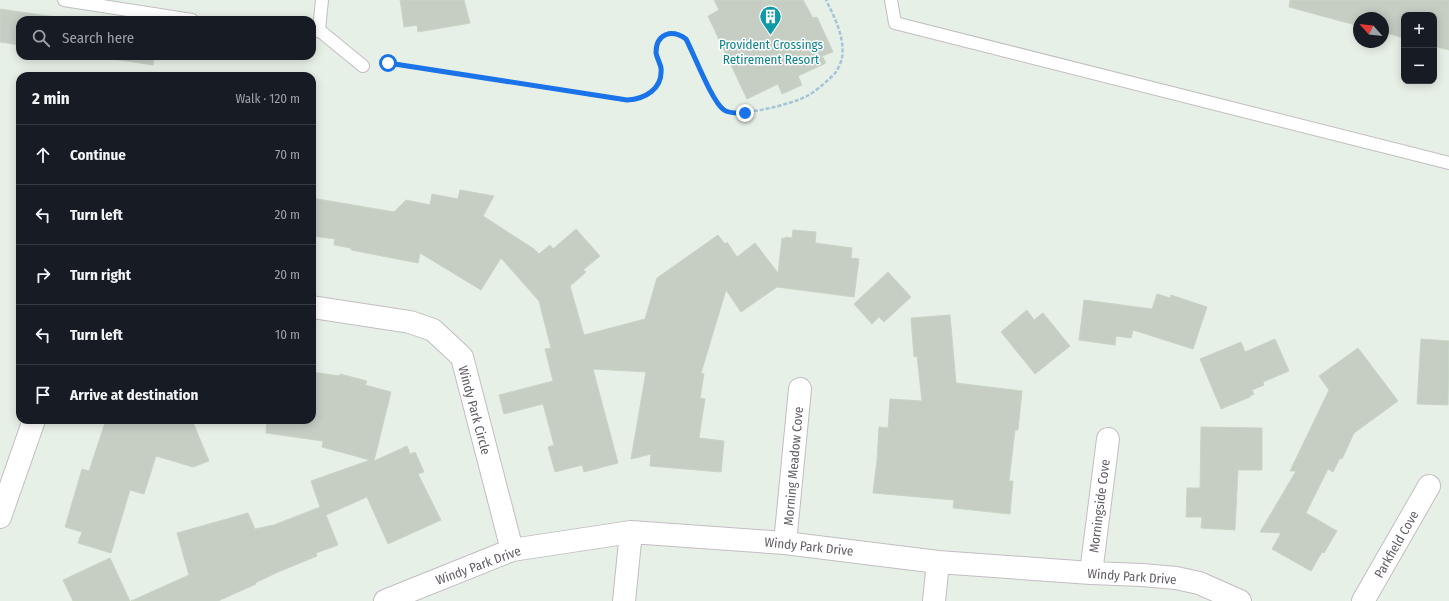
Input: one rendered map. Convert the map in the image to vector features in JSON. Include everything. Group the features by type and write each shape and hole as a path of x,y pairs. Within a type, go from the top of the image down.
{"street":[{"name":"Windy Park Circle","path":"316,309 410,322 433,330 462,358 512,550"},
{"name":"Morning Meadow Cove","path":"785,543 800,389"},
{"path":"0,517 33,424"},
{"name":"Morningside Cove","path":"1091,573 1108,439"},
{"name":"Parkfield Cove","path":"1362,601 1429,486"},
{"name":"Windy Park Drive","path":"385,601 512,550 631,532 785,543 938,562 1176,578 1199,584 1240,601"},
{"path":"624,601 631,532"},
{"path":"934,601 938,562"}],"lane":[{"path":"64,0 166,16"},
{"path":"322,0 316,31 363,66"},
{"path":"891,0 895,23 1449,164"}],"path":[{"path":"363,66 376,52 388,63 627,100 638,99 652,93 660,80 661,68 656,53 658,44 662,37 671,33 680,34 686,39 715,100 723,109 730,112 745,113 788,104 807,97 836,71 842,59 842,43 836,21 826,0"}],"building":[{"path":"400,0 464,0 470,23 418,32 417,25 404,27"},
{"name":"Provident Crossings Retirement Resort","path":"714,0 803,0 813,18 817,17 833,52 822,56 826,63 798,76 802,85 782,94 778,84 747,99 708,16 719,10"},
{"path":"1290,0 1449,0 1449,50 1437,47 1437,12 1401,12 1401,37 1389,34 1389,12 1353,12 1353,24 1289,7"},
{"path":"0,9 48,16 16,16 16,44 0,42"},
{"path":"120,60 154,60 153,65"},
{"path":"460,190 494,196 483,216 534,249 539,254 550,245 553,249 576,229 600,256 583,270 586,272 570,286 584,335 645,319 657,278 718,235 725,244 727,242 737,257 755,243 778,273 782,238 792,238 793,230 816,232 815,243 852,248 851,258 859,259 854,297 777,287 741,312 726,290 701,373 704,374 700,398 705,399 699,438 724,441 721,472 650,466 651,454 631,459 646,372 593,369 618,463 584,472 582,465 555,472 548,447 554,445 543,404 504,414 499,395 553,381 545,349 551,348 539,301 501,258 481,290 420,253 418,263 351,250 351,248 334,245 335,239 316,237 316,199 394,212 406,200 430,205 432,194 458,199"},
{"path":"888,272 911,297 884,322 879,317 872,324 854,304"},
{"path":"1157,294 1170,298 1171,295 1207,307 1193,349 1133,330 1131,338 1116,336 1115,345 1079,340 1084,300 1152,309"},
{"path":"1027,310 1034,320 1043,313 1070,346 1035,374 1001,332"},
{"path":"950,315 956,383 1022,391 1018,430 1015,430 1009,481 1013,481 1010,514 953,508 954,500 873,493 879,427 888,428 890,399 922,401 917,356 914,357 911,318"},
{"path":"1275,339 1289,371 1263,382 1264,385 1252,390 1254,394 1250,397 1221,409 1200,359 1241,342 1245,352"},
{"path":"1421,339 1449,341 1448,405 1417,404"},
{"path":"1358,348 1398,401 1354,433 1342,459 1340,458 1333,472 1328,469 1306,513 1337,531 1311,571 1272,549 1281,533 1260,532 1296,471 1290,471 1329,390 1319,376"},
{"path":"316,373 340,376 340,374 367,381 365,385 391,392 374,461 407,446 410,454 415,452 424,472 418,474 441,520 388,544 367,497 326,515 338,545 316,553 317,556 278,572 255,583 256,584 218,601 131,601 189,575 177,533 248,513 255,529 274,525 320,507 311,481 370,460 322,447 323,441 266,433 267,424 316,424"},
{"path":"105,424 194,424 209,461 193,467 156,456 144,494 130,490 111,553 78,543 82,532 65,527 82,469 89,471"},
{"path":"1201,427 1262,428 1262,470 1238,470 1235,530 1201,528 1202,517 1186,517 1187,488 1200,488"},
{"path":"110,558 130,601 73,601 63,580"}],"place":[{"name":"Provident Crossings Retirement Resort","path":"771,36"}],"route":[{"path":"388,63 627,100 638,99 652,93 660,80 661,68 656,53 658,44 662,37 671,33 680,34 686,39 715,100 723,109 730,112 745,113"}]}
